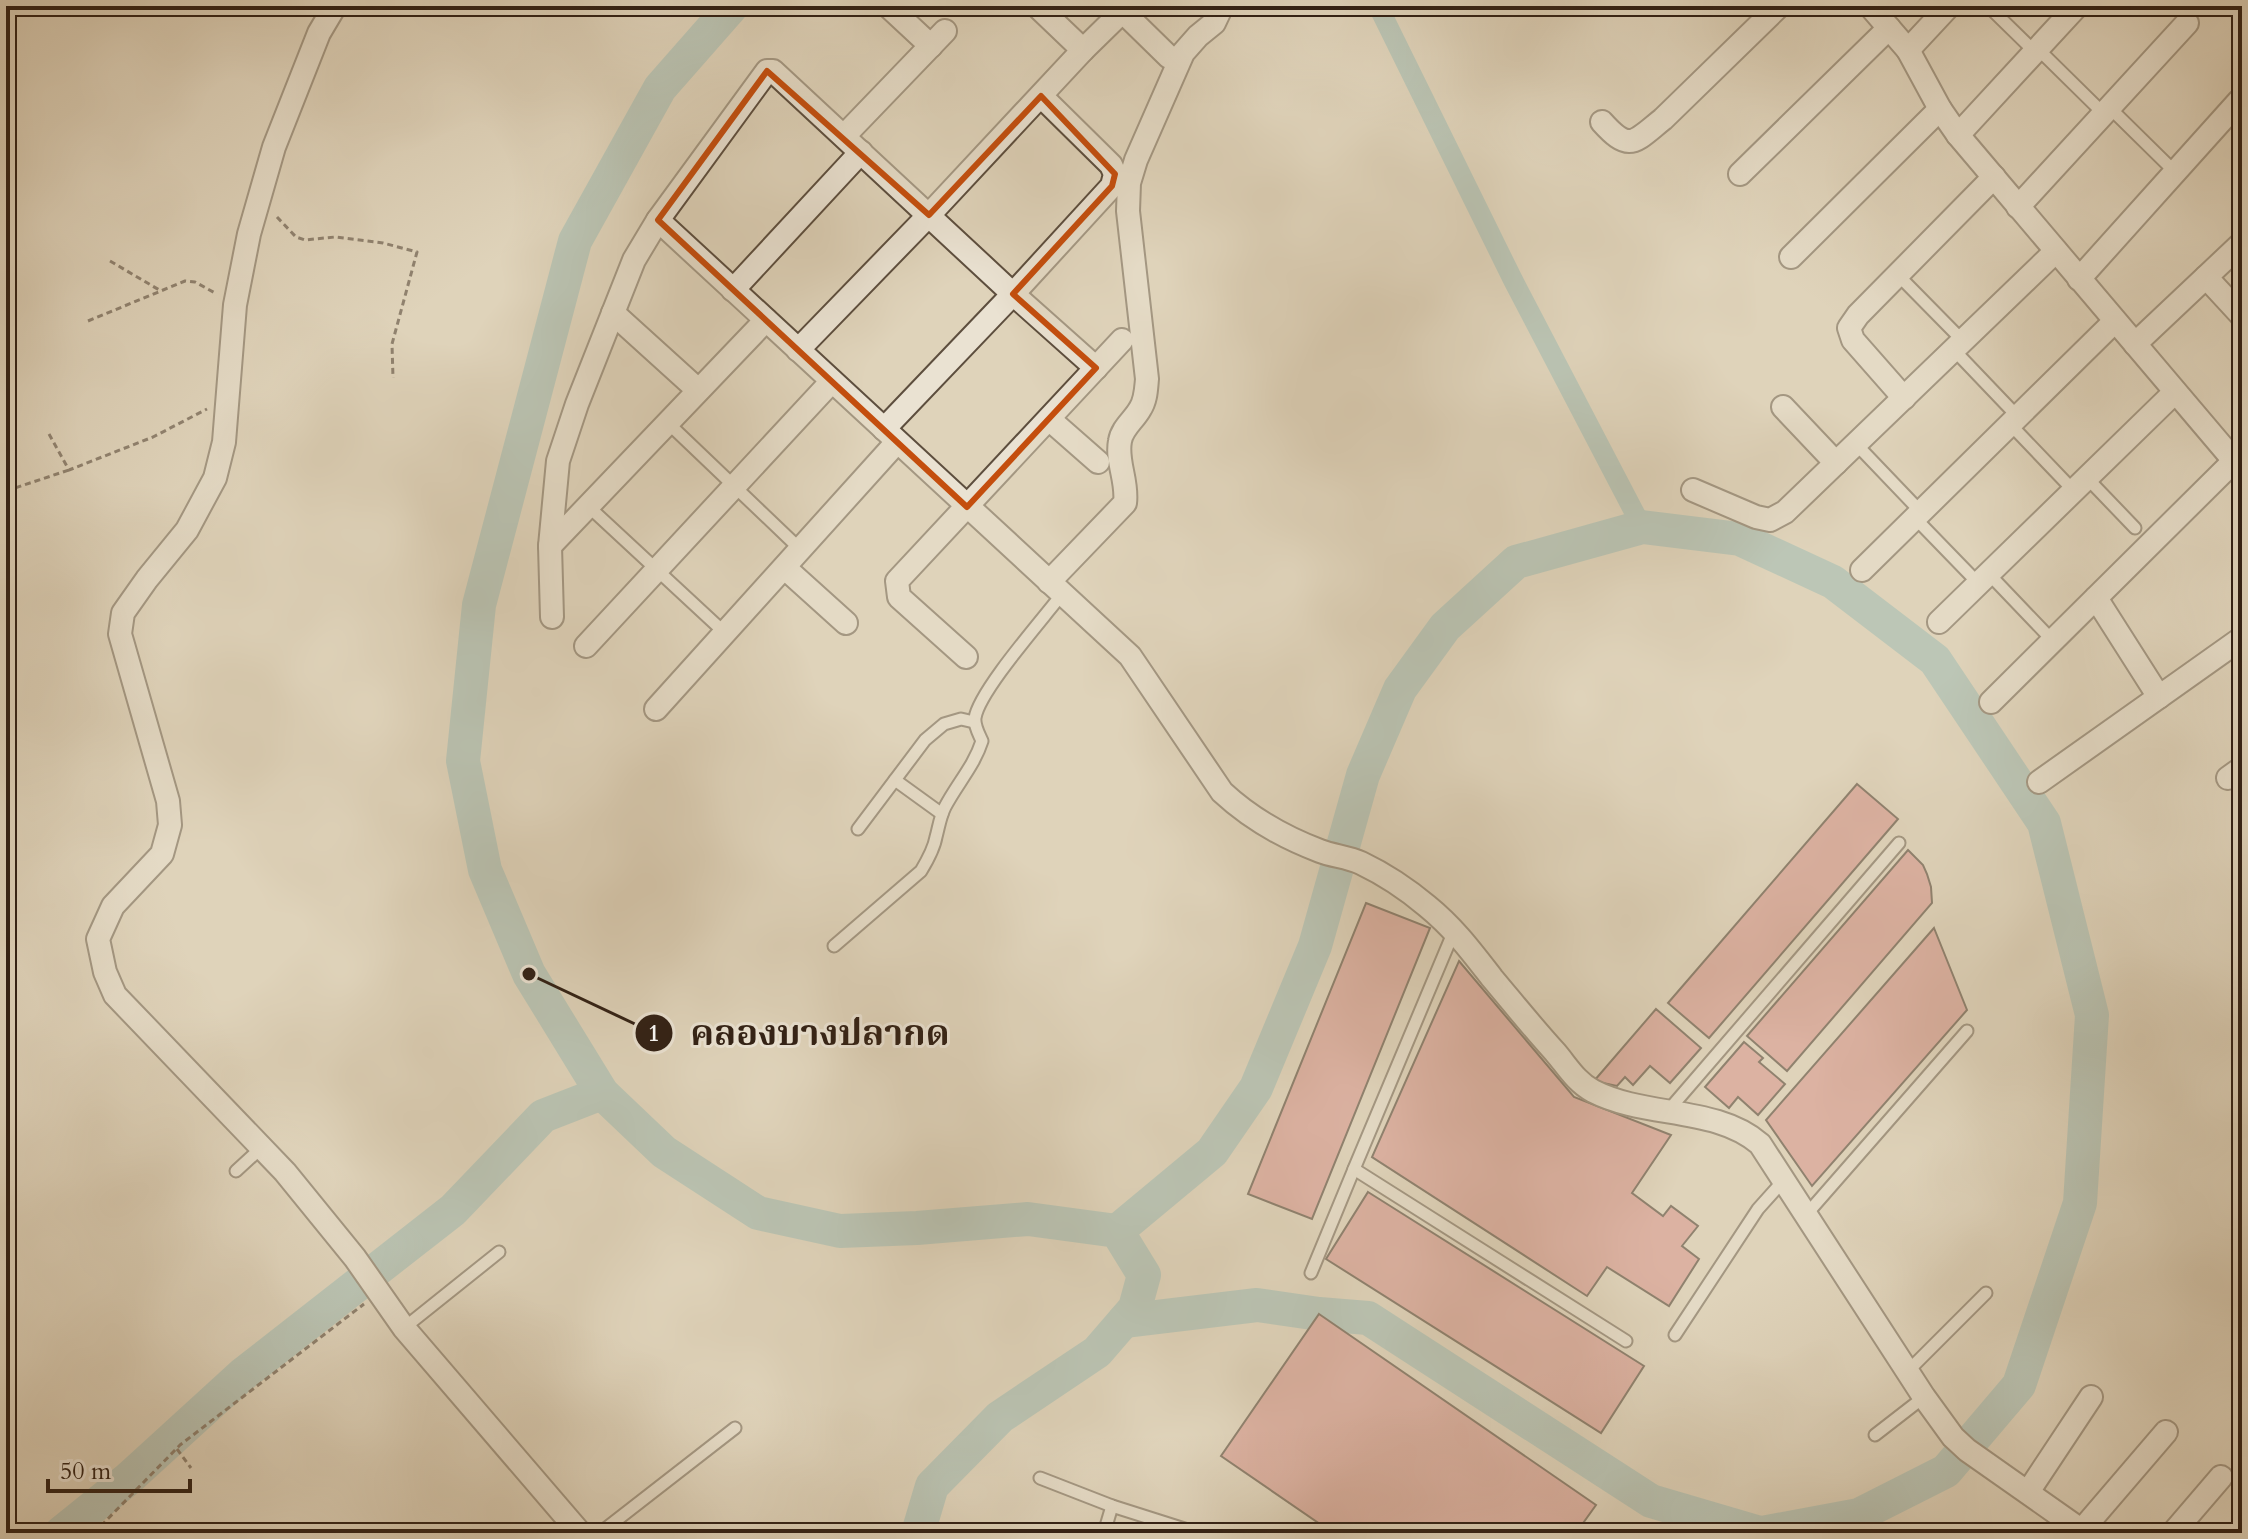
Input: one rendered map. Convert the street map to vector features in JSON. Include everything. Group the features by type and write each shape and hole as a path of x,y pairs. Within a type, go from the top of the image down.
{"street":[{"path":"335,6 319,33 274,147 249,234 235,305 224,442 215,478 187,530 123,613 120,634 168,801 170,825 162,854 113,906 98,939 105,972 115,995 285,1172 355,1258 392,1310 580,1533"},
{"path":"844,136 938,38 888,6"},
{"path":"1037,6 1083,50"},
{"path":"1056,588 1125,503 1127,488 1119,457 1120,438 1140,409 1147,379 1128,211 1129,183 1183,53 1214,23 1222,6"},
{"path":"1602,122 1618,140 1627,142 1643,135 1779,6"},
{"path":"1870,6 1908,50 1958,135 2238,466 2096,598 1991,702"},
{"path":"1908,50 1949,6"},
{"path":"1958,135 2077,6"},
{"path":"798,350 1083,50 1126,9 1169,57"},
{"path":"2018,207 2187,23"},
{"path":"1740,174 1889,28"},
{"path":"552,617 550,546 558,461 577,404 634,260 658,220 767,71 773,71 1096,368"},
{"path":"656,709 801,550 890,435 1112,186 1115,174 1111,165 1041,96"},
{"path":"2079,279 2239,101"},
{"path":"1791,257 1940,109"},
{"path":"733,290 861,152"},
{"path":"1904,398 1853,340 1849,328 1858,315 1994,177"},
{"path":"658,220 1130,656 1222,792 1241,810 1262,825 1322,852 1359,862 1425,904 1455,930 1527,1022 1583,1084 1603,1096 1667,1113 1721,1122 1748,1134 1767,1153 1924,1397 1960,1444 2084,1532 2166,1432"},
{"path":"2135,344 2242,243"},
{"path":"1693,490 1756,517 1770,520 1785,512 2056,251"},
{"path":"2206,277 2242,316"},
{"path":"613,313 698,390"},
{"path":"550,546 766,320"},
{"path":"1862,570 2115,321"},
{"path":"966,657 899,597 897,581 1122,340"},
{"path":"586,646 832,381"},
{"path":"1939,622 2175,392"},
{"path":"1783,407 1836,463"},
{"path":"1049,419 1098,462"},
{"path":"785,568 846,623"},
{"path":"2096,598 2159,697"},
{"path":"2039,782 2242,638"},
{"path":"2028,1492 2091,1397"},
{"path":"2173,1533 2221,1477"}],"lane":[{"path":"1988,6 2174,171"},
{"path":"1898,275 1959,345 2014,420 2080,484 2135,528"},
{"path":"667,422 801,550"},
{"path":"1856,444 1918,515 2053,641"},
{"path":"588,506 725,634"},
{"path":"834,946 921,871 929,858 942,814 978,756 982,741 974,722 978,707 1056,588"},
{"path":"858,829 925,740 944,724 961,719 974,722"},
{"path":"895,780 942,814"},
{"path":"1667,1113 1899,843"},
{"path":"1311,1273 1455,930"},
{"path":"1806,1215 1967,1031"},
{"path":"236,1171 261,1148"},
{"path":"1354,1169 1626,1341"},
{"path":"1675,1335 1758,1209 1784,1180"},
{"path":"392,1310 499,1252"},
{"path":"1908,1371 1986,1293"},
{"path":"1875,1435 1924,1397"},
{"path":"600,1533 735,1428"},
{"path":"1040,1478 1112,1506 1197,1533"},
{"path":"1104,1533 1112,1506"}],"path":[{"path":"259,198 296,237 305,240 335,237 383,243 417,252 392,344 393,378"},
{"path":"110,261 161,291"},
{"path":"88,321 185,281 195,282 235,305"},
{"path":"6,491 153,437 228,397"},
{"path":"49,434 69,470"},
{"path":"94,1533 177,1448 392,1310"},
{"path":"177,1448 191,1468"}],"highlighted area":[{"path":"767,71 929,215 1041,96 1115,174 1112,186 1013,294 1096,368 967,507 658,220"}],"building":[{"path":"1857,784 1898,819 1709,1038 1668,1003"},
{"path":"1908,850 1923,865 1931,887 1932,903 1787,1071 1747,1036"},
{"path":"1366,903 1430,928 1312,1219 1248,1194"},
{"path":"1934,928 1967,1010 1812,1186 1766,1120"},
{"path":"1459,961 1574,1097 1671,1135 1632,1193 1663,1216 1671,1206 1698,1226 1682,1246 1699,1259 1669,1306 1607,1267 1587,1296 1372,1157"},
{"path":"1656,1009 1701,1048 1670,1083 1650,1066 1633,1085 1625,1077 1617,1086 1594,1081"},
{"path":"1744,1042 1763,1058 1759,1062 1785,1084 1758,1115 1738,1097 1729,1108 1705,1087"},
{"path":"1368,1192 1644,1366 1601,1433 1326,1259"},
{"path":"1319,1314 1596,1505 1576,1533 1333,1533 1221,1456"}],"waterway":[{"path":"732,6 660,88 575,241 479,605 463,761 485,870 529,974 602,1093 664,1152 758,1213 840,1231 1028,1219 1117,1231 1144,1275 1135,1308 1097,1352 1000,1417 932,1486 918,1533"},
{"path":"1378,6 1513,280 1642,527"},
{"path":"2233,6 2242,14"},
{"path":"1117,1231 1212,1152 1256,1088 1315,946 1363,775 1400,689 1445,627 1516,562 1642,527 1740,539 1833,582 1935,660 2044,823 2092,1015 2080,1203 2019,1385 1946,1471 1859,1515 1762,1533"},
{"path":"61,1533 128,1479 242,1375 453,1210 543,1116 602,1093"},
{"path":"1124,1321 1257,1305 1368,1318 1651,1501 1760,1533"}],"place":[{"name":"คลองบางปลากด","path":"529,974"}]}
